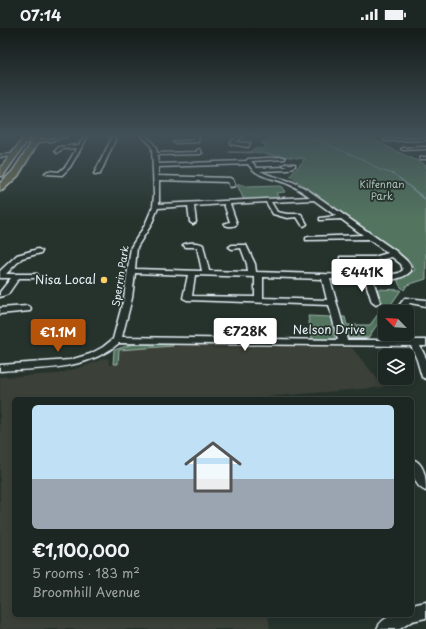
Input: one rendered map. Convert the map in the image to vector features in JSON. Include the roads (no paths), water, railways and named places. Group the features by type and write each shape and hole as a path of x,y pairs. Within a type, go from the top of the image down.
{"highway":[{"path":"0,174 8,164"},
{"path":"0,188 15,174 21,164"}],"street":[{"path":"48,173 60,174 65,171 70,164"},
{"path":"97,174 102,164"},
{"path":"155,166 230,164"},
{"path":"131,270 368,278 384,278 405,273 407,271 407,266 394,254 315,198 292,183 260,174 254,170 250,164"},
{"path":"254,170 288,168 293,165 285,165"},
{"name":"Sperrin Park","path":"118,337 128,298 134,247 150,221 156,206 155,166"},
{"path":"156,178 192,180 208,178 230,180 232,186"},
{"path":"192,180 192,186"},
{"path":"156,206 315,198"},
{"path":"268,201 275,213 287,216 299,216 304,224"},
{"path":"227,203 234,224 227,224"},
{"path":"191,205 193,222"},
{"path":"322,219 342,217"},
{"path":"308,239 368,237"},
{"path":"186,245 200,245 206,273"},
{"path":"232,247 244,246 255,274 259,300"},
{"path":"0,276 15,258 22,254 38,251"},
{"path":"343,259 374,259 394,254"},
{"path":"192,272 188,298 332,303"},
{"path":"0,276 34,276"},
{"path":"0,295 5,292 17,276"},
{"path":"325,276 343,343"},
{"path":"368,278 376,302"},
{"path":"404,305 408,300 426,303"},
{"path":"0,311 27,309"},
{"path":"0,368 70,362 93,356 106,349 118,337"},
{"name":"Nelson Drive","path":"118,337 146,339 343,343 378,341"},
{"name":"Nelson Drive","path":"406,341 414,343 426,343"},
{"path":"414,343 422,360 426,375"},
{"path":"414,467 426,485"},
{"path":"414,613 426,610"},
{"path":"385,629 404,617"}],"waterway":[{"path":"370,164 380,170 394,174 400,179"},
{"path":"399,178 426,200"}],"place":[{"name":"Nisa Local","path":"104,280"}],"park label":[{"name":"Kilfennan Park","path":"382,190"}]}
